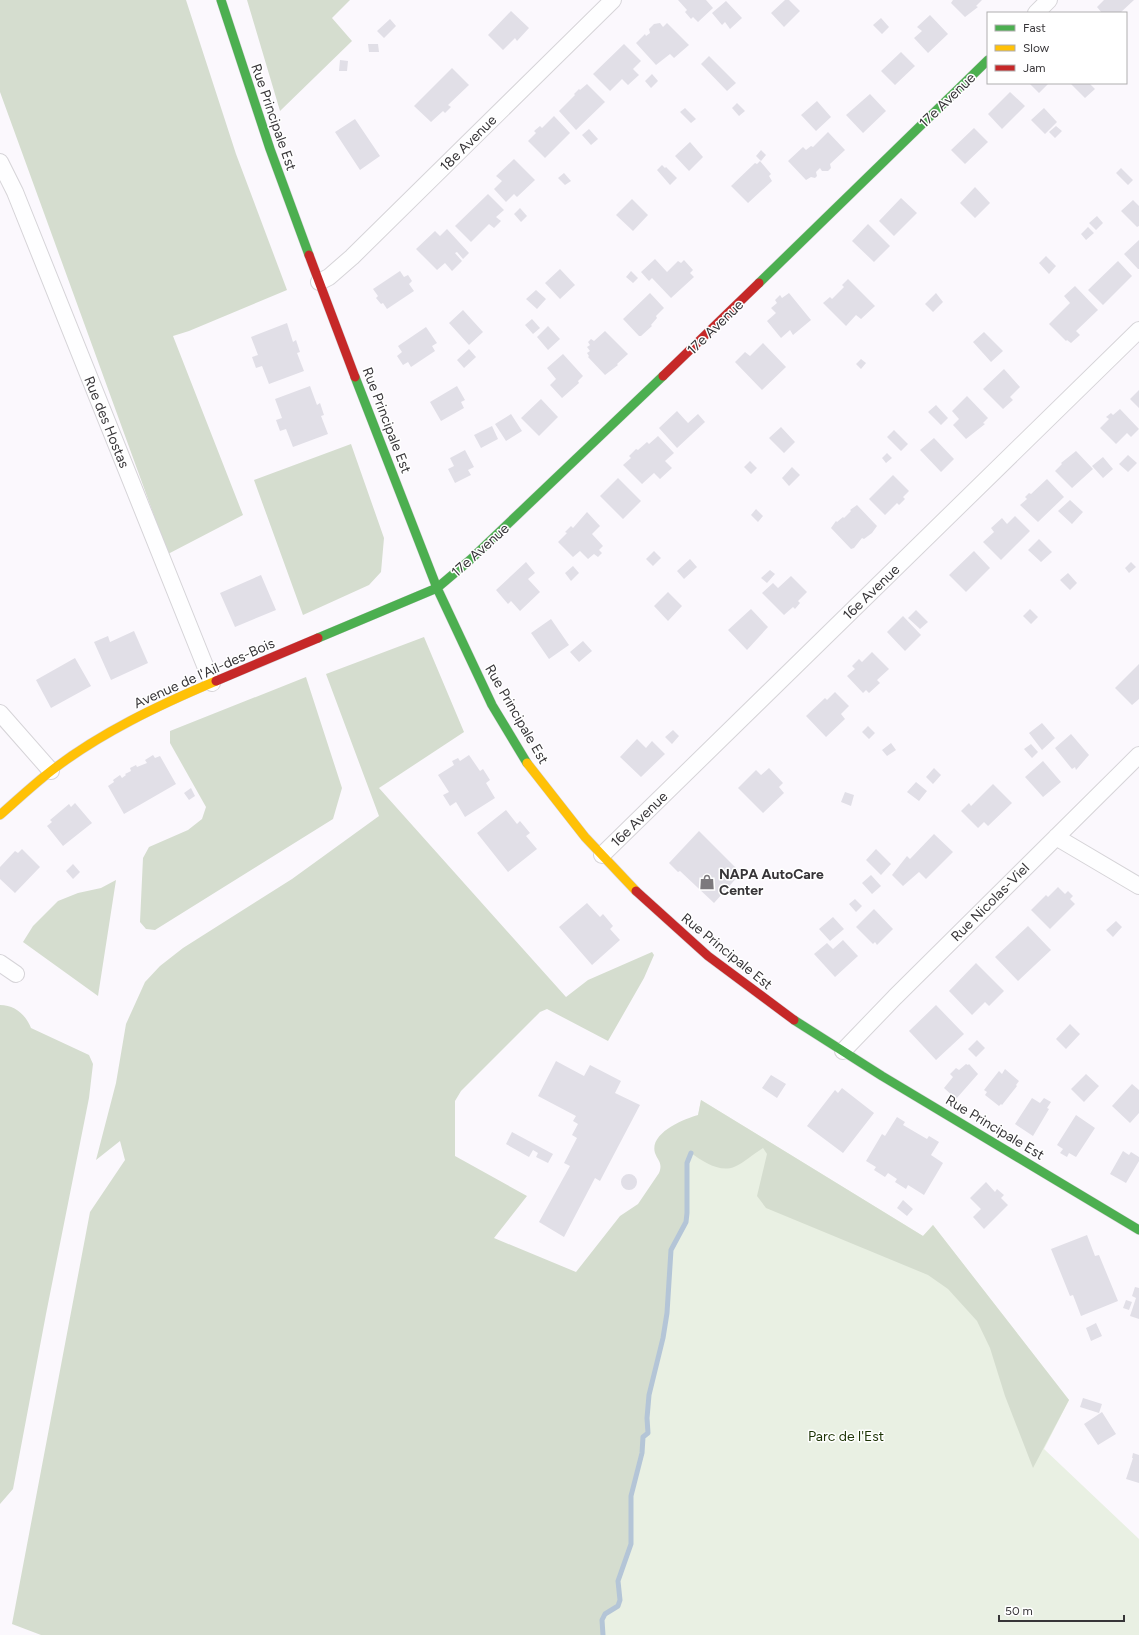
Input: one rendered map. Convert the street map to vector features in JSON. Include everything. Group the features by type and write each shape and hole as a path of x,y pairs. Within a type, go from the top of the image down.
{"main road":[{"name":"Rue Principale Est","path":"221,0 265,135 319,282 437,588 477,673 512,739 552,797 602,855 646,901 688,939 776,1008 843,1051 1139,1230"},
{"name":"17e Avenue","path":"437,588 470,560 649,390 987,61"},
{"name":"Avenue de l'Ail-des-Bois","path":"0,815 51,771 118,727 212,683 437,588"}],"street":[{"name":"18e Avenue","path":"319,282 329,277 352,257 613,0"},
{"path":"1037,12 1049,0"},
{"name":"Rue des Hostas","path":"0,162 16,192 212,683"},
{"name":"16e Avenue","path":"602,855 1139,330"},
{"path":"0,713 51,771"},
{"name":"Rue Nicolas-Viel","path":"843,1051 895,997 1139,755"},
{"path":"1056,837 1139,886"},
{"path":"0,963 16,974"}],"green space":[{"name":"Parc de l'Est","path":"701,1100 923,1236 933,1225 1069,1400 1044,1449 1139,1539 1139,1635 603,1635 602,1620 605,1614 618,1606 620,1600 618,1581 631,1544 631,1496 642,1453 643,1437 648,1433 647,1418 649,1395 663,1338 667,1313 671,1250 686,1222 687,1163 691,1153"}],"shaded area":[{"path":"0,0 186,0 236,154 287,290 189,331 173,336 243,515 168,554 0,92"},
{"path":"247,0 350,0 332,18 352,41 280,111"},
{"path":"351,444 384,538 381,572 369,585 303,615 254,480"},
{"path":"424,637 464,732 379,788 566,997 588,980 652,952 654,955 644,978 608,1041 547,1009 540,1012 461,1091 455,1101 455,1156 527,1196 494,1238 576,1272 620,1216 638,1204 659,1173 660,1162 655,1153 657,1139 669,1128 698,1115 701,1100 923,1236 933,1225 1069,1400 1033,1468 1005,1396 990,1348 977,1321 948,1289 928,1275 766,1208 757,1196 767,1154 763,1148 741,1163 729,1168 711,1165 691,1153 687,1163 686,1222 671,1250 667,1313 663,1338 649,1395 647,1418 648,1433 643,1437 642,1453 631,1496 631,1544 618,1581 620,1600 618,1606 605,1614 602,1620 603,1635 41,1635 12,1624 90,1212 125,1160 120,1141 96,1160 116,1083 126,1024 145,982 160,966 183,948 292,879 379,816 326,674"},
{"path":"306,677 342,788 333,819 155,930 146,929 140,922 143,858 149,847 188,830 202,819 206,807 170,743 170,731"},
{"path":"116,880 98,996 23,942 33,926 58,901 78,893 101,888"},
{"path":"0,1005 5,1005 15,1009 23,1015 31,1028 89,1055 93,1064 89,1098 13,1489 0,1504"}],"building":[{"path":"678,0 706,0 713,8 698,22 693,17 691,19 685,12 687,10"},
{"path":"785,0 789,0 800,11 784,27 771,13"},
{"path":"953,0 982,0 976,6 978,7 965,17 951,3"},
{"path":"1104,0 1134,0 1121,12 1101,12 1097,7"},
{"path":"726,1 742,18 730,29 725,22 722,25 712,13"},
{"path":"511,11 529,28 517,41 515,38 503,50 488,35"},
{"path":"930,15 948,34 928,53 914,38 922,31 917,27"},
{"path":"881,18 889,27 882,34 873,25"},
{"path":"390,19 396,26 384,38 377,31"},
{"path":"660,23 663,27 667,23 689,45 674,58 670,54 656,65 636,43 645,34 646,36 650,33 649,29 654,24"},
{"path":"368,44 378,44 379,52 369,52"},
{"path":"624,44 641,61 633,69 639,75 628,85 622,79 610,91 593,74"},
{"path":"901,52 915,66 895,85 881,71"},
{"path":"709,56 736,83 727,91 701,64"},
{"path":"340,60 348,61 347,71 339,71"},
{"path":"452,68 469,85 448,105 451,107 445,113 443,111 431,122 414,106"},
{"path":"652,74 658,81 651,88 645,81"},
{"path":"587,84 605,102 576,130 559,111 579,89 580,90"},
{"path":"1030,84 1048,84 1039,93"},
{"path":"1071,84 1090,84 1095,89 1085,98"},
{"path":"1010,92 1025,106 1002,129 988,114"},
{"path":"870,94 886,111 863,133 846,115"},
{"path":"817,101 831,117 816,131 801,115"},
{"path":"737,103 745,111 739,116 732,108"},
{"path":"685,108 696,119 691,123 680,112"},
{"path":"1044,108 1057,122 1045,134 1031,120"},
{"path":"554,116 570,133 545,158 528,141 536,133 534,131 540,126 542,128"},
{"path":"355,119 380,156 360,170 335,132"},
{"path":"1056,126 1062,131 1055,138 1049,132"},
{"path":"974,128 988,142 965,164 951,150"},
{"path":"589,129 598,139 591,145 582,135"},
{"path":"828,132 845,150 830,164 831,168 828,171 822,171 820,168 816,172 817,176 815,178 811,177 806,180 788,161 803,147 806,150 811,146 813,147"},
{"path":"690,142 703,157 689,171 675,156"},
{"path":"761,150 766,155 761,161 756,156"},
{"path":"514,159 535,180 517,197 514,194 506,202 494,189 502,181 496,176"},
{"path":"760,161 771,174 769,176 772,181 748,203 731,186 755,163 757,164"},
{"path":"662,165 677,178 670,185 657,170"},
{"path":"1121,168 1133,180 1128,185 1116,173"},
{"path":"564,173 571,181 565,185 558,178"},
{"path":"975,187 990,203 975,218 960,203"},
{"path":"488,194 504,210 496,217 501,221 494,228 489,224 471,242 455,226"},
{"path":"901,198 917,213 894,236 879,221"},
{"path":"632,199 648,215 633,231 616,215"},
{"path":"1133,200 1139,206 1139,226 1137,227 1121,211"},
{"path":"520,208 527,216 521,222 514,214"},
{"path":"1097,216 1103,223 1096,230 1089,223"},
{"path":"868,224 890,246 874,262 852,241"},
{"path":"1088,227 1094,233 1086,240 1081,234"},
{"path":"447,229 469,253 463,259 457,252 455,253 462,261 452,271 445,263 437,270 416,249 435,231 440,236"},
{"path":"1139,240 1139,269 1138,269 1124,254"},
{"path":"1046,256 1056,266 1049,274 1039,263"},
{"path":"655,259 667,272 678,261 681,263 684,260 693,270 690,273 694,277 671,298 652,278 649,281 641,272"},
{"path":"1118,261 1132,276 1103,305 1088,290"},
{"path":"560,269 575,285 560,299 545,283"},
{"path":"400,271 404,277 408,275 412,281 409,284 414,291 387,309 383,303 381,304 376,298 378,296 373,289"},
{"path":"631,271 638,278 633,283 626,277"},
{"path":"848,279 875,306 861,319 856,315 846,326 823,303 830,297 832,299 844,287 842,285"},
{"path":"1075,286 1098,310 1076,331 1080,335 1071,343 1067,340 1066,341 1049,324 1070,303 1064,296"},
{"path":"536,290 546,299 537,309 526,299"},
{"path":"650,293 664,308 656,316 657,318 651,325 652,326 641,336 639,336 623,319"},
{"path":"789,293 811,320 793,335 790,330 781,338 767,321 776,313 771,308 777,303 775,300 780,295 782,298"},
{"path":"936,293 943,302 933,312 925,304"},
{"path":"463,310 483,332 469,345 449,323"},
{"path":"532,319 540,328 533,334 525,325"},
{"path":"287,323 293,342 296,340 300,352 297,353 304,371 269,384 262,366 256,368 252,357 258,355 251,337"},
{"path":"548,326 560,339 548,350 537,337"},
{"path":"426,327 437,343 432,346 435,351 411,367 408,362 403,365 397,356 402,352 398,346"},
{"path":"605,331 628,354 617,364 618,365 605,375 588,357 589,356 587,353 590,351 587,347 590,345 588,342 591,339 594,341"},
{"path":"984,332 1003,351 991,362 973,342"},
{"path":"763,343 786,367 762,390 735,362 745,352 750,356"},
{"path":"469,349 476,357 464,368 457,360"},
{"path":"563,354 583,376 578,381 579,383 562,398 550,385 556,379 547,368"},
{"path":"861,359 866,363 861,369 856,364"},
{"path":"1004,369 1020,387 1010,397 1013,400 1003,409 983,389"},
{"path":"310,386 317,405 320,403 324,415 321,416 328,434 293,447 286,429 280,431 276,420 282,418 275,399"},
{"path":"457,386 465,400 461,402 464,408 441,421 430,402"},
{"path":"1139,390 1139,408 1130,399"},
{"path":"967,396 988,418 983,423 985,424 966,439 953,425 959,419 952,411"},
{"path":"541,399 558,417 539,436 521,418"},
{"path":"936,405 948,418 941,425 928,412"},
{"path":"1120,409 1139,429 1131,437 1127,433 1116,444 1100,428 1109,419 1106,417 1111,413 1113,415"},
{"path":"677,411 688,423 698,414 705,422 677,448 659,428"},
{"path":"511,414 522,431 506,441 495,424"},
{"path":"492,426 498,439 481,448 474,435"},
{"path":"781,427 795,442 784,453 769,438"},
{"path":"894,430 908,444 901,451 887,437"},
{"path":"658,436 674,453 665,461 672,468 660,479 654,473 642,484 623,465 631,458 629,456 636,449 638,450 647,442 649,444"},
{"path":"934,438 954,459 941,472 920,450"},
{"path":"465,450 474,467 468,470 471,475 455,483 448,469 454,466 450,458"},
{"path":"1076,451 1093,469 1072,488 1055,471 1062,464 1061,463"},
{"path":"887,453 892,458 886,463 882,458"},
{"path":"1128,455 1137,463 1128,472 1119,464"},
{"path":"1103,457 1113,469 1103,478 1092,466"},
{"path":"750,461 757,468 751,474 744,467"},
{"path":"792,467 800,475 789,486 782,478"},
{"path":"893,475 909,491 903,497 905,499 899,505 897,503 885,515 869,499"},
{"path":"618,478 641,501 623,519 600,496"},
{"path":"1047,479 1064,497 1038,522 1020,505 1027,499 1025,497 1029,493 1031,494"},
{"path":"1070,500 1083,512 1072,524 1058,511"},
{"path":"857,505 877,526 872,533 864,539 862,538 854,548 851,549 831,528 836,521 837,522 843,517 844,518 851,511 850,510"},
{"path":"756,509 763,516 758,522 751,515"},
{"path":"587,512 600,526 592,534 603,546 599,550 602,553 598,557 594,554 588,559 580,551 573,557 558,542 567,533 565,532 571,526 573,528"},
{"path":"1015,516 1030,531 1001,560 983,542 994,532 991,528 1002,518 1007,524"},
{"path":"1039,539 1052,552 1041,562 1028,550"},
{"path":"654,551 661,558 653,566 646,559"},
{"path":"974,551 990,568 966,592 949,575"},
{"path":"690,559 697,567 684,579 677,571"},
{"path":"526,562 535,573 528,579 540,592 520,611 511,601 508,604 496,590"},
{"path":"1131,562 1136,567 1129,573 1125,568"},
{"path":"573,566 579,573 571,581 565,573"},
{"path":"770,570 775,574 767,583 761,578"},
{"path":"1068,573 1077,583 1070,590 1060,580"},
{"path":"261,575 276,610 235,627 220,593"},
{"path":"791,576 807,592 798,601 800,603 795,609 793,607 784,615 762,593 773,583 778,588"},
{"path":"668,592 682,606 668,621 654,606"},
{"path":"751,609 768,627 747,650 728,630"},
{"path":"1030,609 1038,617 1031,624 1023,616"},
{"path":"916,610 928,622 920,629 908,618"},
{"path":"903,616 921,635 905,651 887,632"},
{"path":"551,619 569,645 549,659 531,633"},
{"path":"134,631 148,663 111,680 94,642 108,636 110,642"},
{"path":"583,641 592,651 579,662 570,652"},
{"path":"872,652 889,669 877,680 880,683 869,693 866,690 863,693 847,676 855,669 852,666 859,659 862,662"},
{"path":"75,658 91,686 51,708 36,680"},
{"path":"1139,664 1139,699 1132,705 1115,688"},
{"path":"835,692 849,706 841,714 845,719 826,737 806,716 825,698 827,700"},
{"path":"1042,723 1055,738 1042,750 1029,733"},
{"path":"868,726 875,733 869,739 862,732"},
{"path":"673,730 679,736 672,744 665,737"},
{"path":"1071,734 1089,755 1076,770 1075,767 1072,769 1055,748"},
{"path":"637,739 646,748 652,741 665,754 641,777 620,757"},
{"path":"891,743 896,750 887,756 882,750"},
{"path":"1031,744 1038,752 1032,758 1024,749"},
{"path":"153,755 155,758 160,756 176,784 124,814 108,786 120,775 122,778 126,775 125,774 131,771 130,768 147,763 145,760"},
{"path":"469,755 480,771 483,769 490,780 486,783 495,798 465,817 456,802 450,806 443,795 449,792 438,775 454,765 452,761 458,758 460,761"},
{"path":"1043,761 1061,782 1043,797 1025,777"},
{"path":"769,768 783,783 779,787 784,793 763,813 738,788 756,770 761,775"},
{"path":"934,768 941,775 933,784 926,777"},
{"path":"916,782 927,791 919,801 907,792"},
{"path":"993,784 1012,803 988,826 984,822 978,828 961,811 969,803 971,806"},
{"path":"191,788 195,796 189,800 184,793"},
{"path":"845,792 854,795 851,806 841,802"},
{"path":"75,803 92,823 63,846 47,826 52,822 50,820 69,804 71,807"},
{"path":"506,810 517,824 520,821 530,833 526,836 537,849 508,872 477,833"},
{"path":"699,831 741,873 714,903 680,871 678,872 669,863"},
{"path":"934,834 953,852 926,879 919,872 903,886 892,875 907,856 910,859"},
{"path":"22,849 40,867 15,893 0,879 0,867 15,851 18,853"},
{"path":"876,849 891,864 881,875 866,860"},
{"path":"73,864 80,872 73,879 66,871"},
{"path":"871,875 881,886 872,894 862,883"},
{"path":"1058,887 1065,894 1068,891 1073,896 1070,899 1075,904 1050,929 1031,910 1046,895 1048,897"},
{"path":"855,899 862,906 856,912 849,904"},
{"path":"587,903 600,917 603,914 613,926 610,929 620,940 592,965 559,927"},
{"path":"874,909 893,929 877,945 875,942 873,944 856,927"},
{"path":"833,917 844,929 830,941 819,929"},
{"path":"1116,921 1122,927 1113,937 1106,930"},
{"path":"1028,926 1051,950 1018,981 995,957"},
{"path":"843,940 858,956 835,977 814,954 827,943 833,949"},
{"path":"976,963 1004,991 989,1006 985,1002 972,1015 949,991"},
{"path":"936,1005 964,1034 936,1060 909,1031"},
{"path":"1070,1024 1080,1034 1066,1049 1056,1039"},
{"path":"977,1040 985,1048 976,1057 968,1049"},
{"path":"556,1061 584,1076 590,1065 621,1081 615,1093 640,1105 600,1181 595,1178 564,1237 539,1222 570,1166 564,1163 577,1138 572,1135 578,1124 573,1121 576,1116 538,1096"},
{"path":"966,1064 969,1064 978,1074 956,1099 944,1088 953,1077 950,1074 956,1068 959,1070"},
{"path":"1005,1069 1019,1081 1016,1085 1017,1086 1002,1105 1001,1104 999,1106 985,1095 987,1092 984,1090 999,1071 1002,1074"},
{"path":"1086,1074 1099,1086 1084,1102 1071,1089"},
{"path":"771,1075 786,1084 777,1098 762,1088"},
{"path":"1132,1084 1139,1090 1139,1113 1130,1123 1112,1106"},
{"path":"842,1088 874,1113 843,1153 807,1126 835,1090 838,1093"},
{"path":"1032,1098 1040,1103 1044,1098 1051,1102 1047,1108 1049,1109 1033,1136 1015,1124"},
{"path":"1076,1115 1095,1128 1076,1157 1069,1153 1067,1157 1060,1153 1063,1149 1057,1145"},
{"path":"897,1117 905,1122 903,1125 927,1139 929,1136 939,1142 931,1155 943,1163 924,1195 908,1185 906,1189 895,1182 897,1179 888,1173 885,1177 874,1170 876,1167 866,1161 882,1134 885,1136"},
{"path":"512,1132 553,1154 548,1163 536,1157 538,1153 533,1150 529,1157 506,1144"},
{"path":"1123,1151 1129,1155 1131,1152 1139,1157 1139,1161 1126,1183 1110,1174"},
{"path":"626,1174 632,1174 637,1179 635,1188 632,1190 626,1190 621,1185 621,1179"},
{"path":"986,1182 995,1192 997,1189 1004,1195 1001,1198 1008,1205 984,1229 973,1217 981,1209 970,1198"},
{"path":"903,1200 913,1209 907,1216 897,1208"},
{"path":"1087,1235 1095,1256 1099,1255 1118,1301 1081,1316 1073,1295 1070,1296 1051,1249"},
{"path":"1135,1287 1139,1288 1139,1319 1130,1316 1136,1298 1132,1296"},
{"path":"1126,1300 1132,1302 1129,1310 1123,1308"},
{"path":"1096,1323 1102,1336 1091,1341 1086,1328"},
{"path":"1083,1398 1102,1404 1099,1413 1080,1407"},
{"path":"1102,1412 1116,1434 1098,1445 1084,1424"},
{"path":"1133,1453 1139,1455 1139,1483 1126,1479 1133,1458"}],"waterway":[{"path":"603,1635 602,1620 605,1614 618,1606 620,1600 618,1581 631,1544 631,1496 642,1453 643,1437 648,1433 647,1418 649,1395 663,1338 667,1313 671,1250 686,1222 687,1163 691,1153"}],"traffic: fast":[{"path":"221,0 270,149 309,255"},
{"path":"759,283 987,61"},
{"path":"318,638 437,588 470,560 663,376"},
{"path":"355,377 437,588 492,705 527,763"},
{"path":"794,1020 882,1076 1139,1230"}],"traffic: slow":[{"path":"0,815 51,771 89,744 152,710 216,681"},
{"path":"527,763 585,837 636,891"}],"traffic: jam":[{"path":"309,255 355,377"},
{"path":"663,376 759,283"},
{"path":"216,681 318,638"},
{"path":"636,891 708,956 794,1020"}],"place":[{"name":"NAPA AutoCare Center","path":"707,882"}]}
